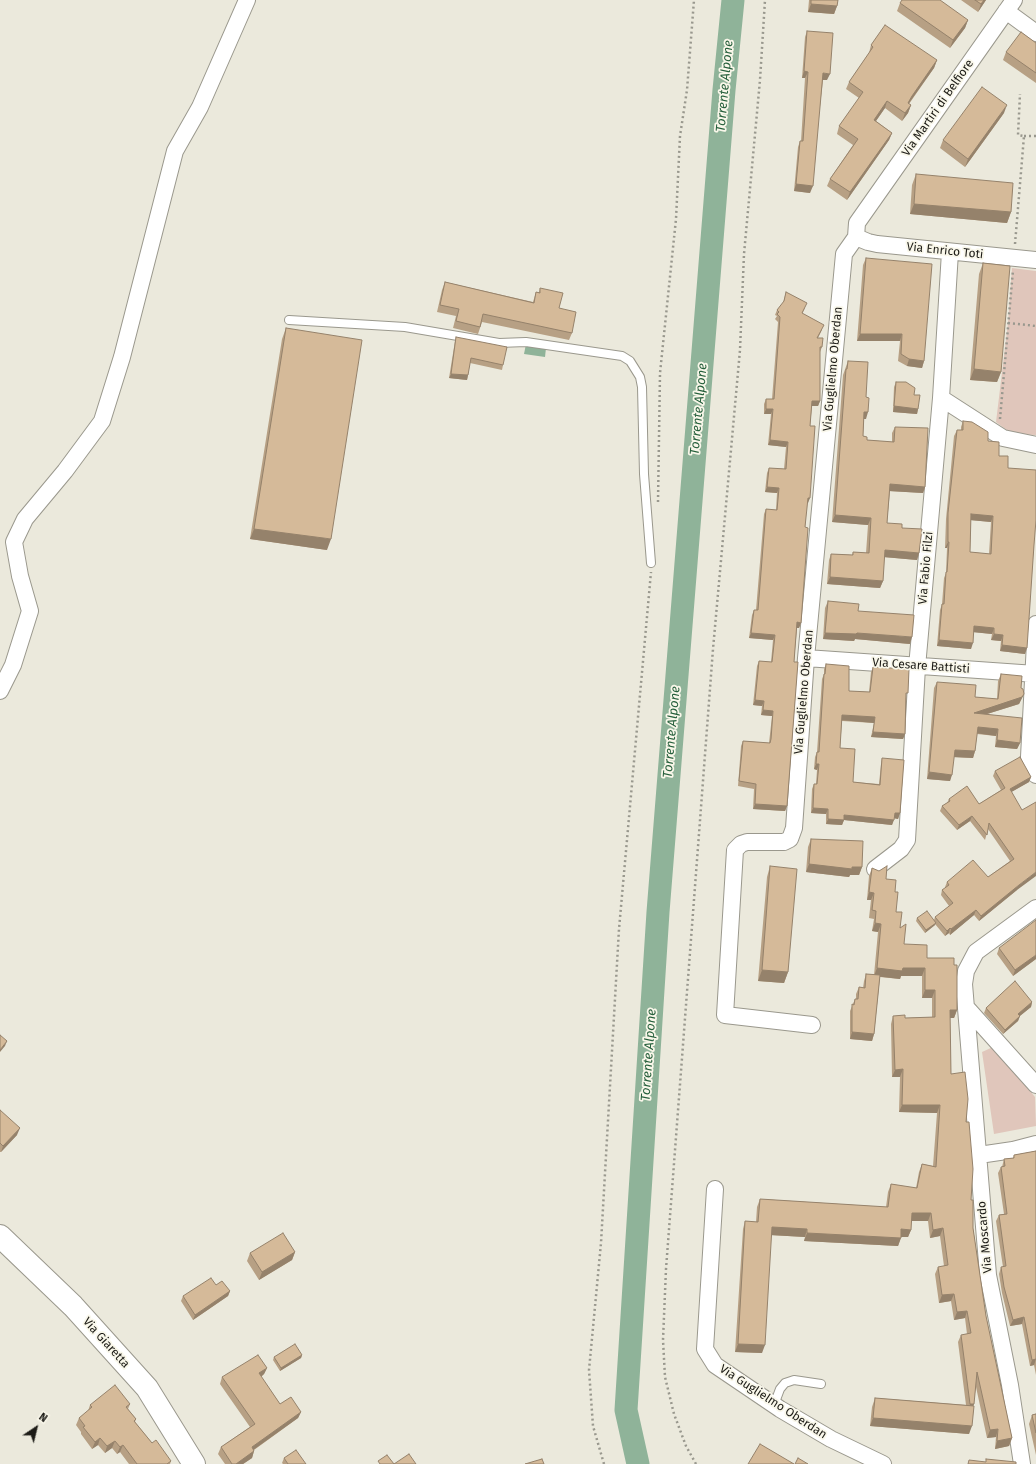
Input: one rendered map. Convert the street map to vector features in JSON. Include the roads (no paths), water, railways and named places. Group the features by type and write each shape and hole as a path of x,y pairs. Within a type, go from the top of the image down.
{"street":[{"path":"0,691 13,665 30,610 20,576 14,542 25,519 65,471 102,421 122,357 175,151 200,107 247,0"},
{"name":"Via Martiri di Belfiore","path":"856,237 857,223 1010,6 1036,33"},
{"name":"Via Enrico Toti","path":"856,237 868,242 950,252 1036,260"},
{"name":"Via Guglielmo Oberdan","path":"812,1026 725,1015 735,850 741,844 747,842 784,842 790,839 794,828 806,658 844,254 856,237"},
{"name":"Via Fabio Filzi","path":"875,869 901,849 907,840 917,667 941,398 950,252"},
{"path":"941,398 985,428 1003,438 1036,445"},
{"path":"1035,772 1029,757 1036,624"},
{"name":"Via Cesare Battisti","path":"806,658 917,667 1034,673"},
{"name":"Via Moscardo","path":"1022,1464 1010,1385 988,1275 964,984 966,971 976,952 1036,908"},
{"path":"966,1007 1036,1085"},
{"path":"979,1155 1013,1150 1036,1144"},
{"name":"Via Guglielmo Oberdan","path":"715,1189 705,1349 714,1365 774,1405 831,1439 883,1464"},
{"name":"Via Giaretta","path":"0,1236 73,1306 147,1388 194,1464"}],"lane":[{"path":"289,320 406,327 499,344 526,342 622,356 630,361 640,377 642,387 644,474 651,563"},
{"path":"774,1405 780,1389 785,1383 794,1380 821,1384"}],"waterway":[{"name":"Torrente Alpone","path":"638,1464 626,1410 658,912 724,90 733,0"}]}
